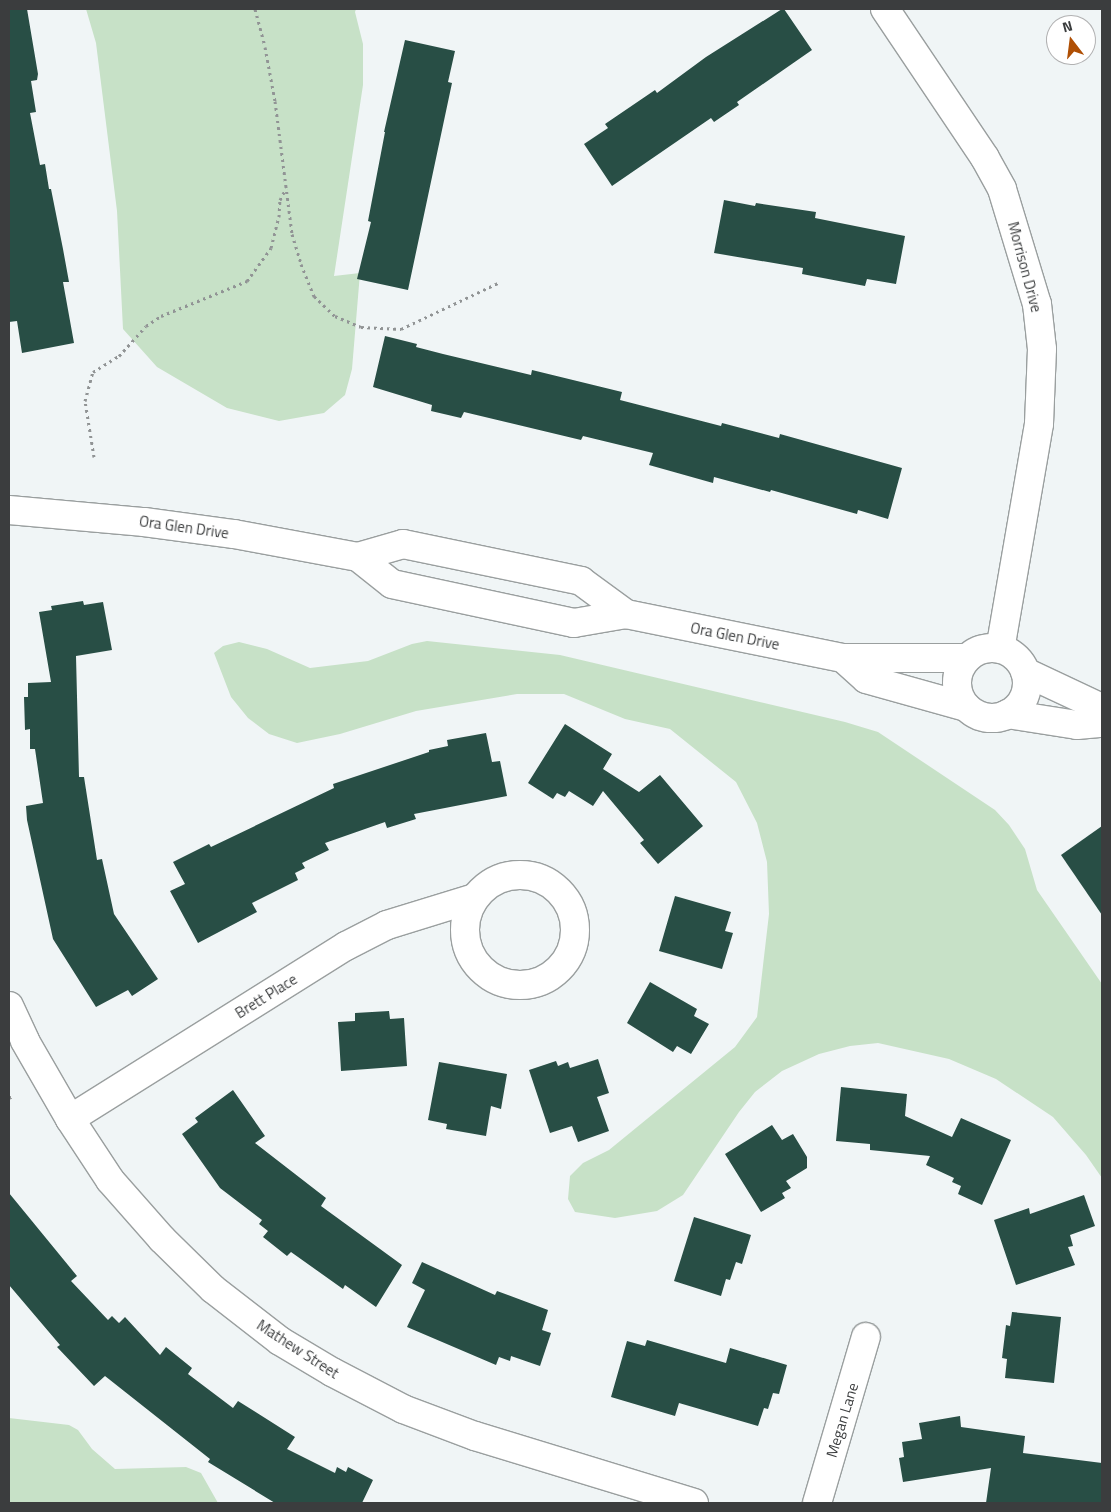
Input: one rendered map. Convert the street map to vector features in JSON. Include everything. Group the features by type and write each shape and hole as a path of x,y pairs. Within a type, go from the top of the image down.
{"street":[{"name":"Morrison Drive","path":"885,9 985,158 1002,189 1037,304 1042,349 1039,424 1000,649"},
{"name":"Ora Glen Drive","path":"9,510 144,522 234,534 358,557 403,544 581,581 626,614"},
{"name":"Ora Glen Drive","path":"358,557 392,584 574,623 626,614 844,658 967,658"},
{"path":"1007,714 1022,701 1027,682 1025,672 1020,662 1011,653 1000,649 988,648 976,651 967,658 957,677 960,698 974,714 985,718 1007,714 1077,725 1102,723"},
{"path":"844,658 866,679 966,707"},
{"path":"1025,672 1102,708"},
{"path":"521,875 538,878 554,886 566,900 573,916 575,934 571,951 561,967 547,978 529,985 502,982 493,978 479,967 469,951 465,934 466,915 474,898 487,886 503,877 521,875"},
{"name":"Brett Place","path":"70,1119 346,946 388,925 474,898"},
{"name":"Mathew Street","path":"9,1006 25,1041 70,1119 110,1180 162,1239 213,1289 280,1341 332,1372 403,1409 475,1436 694,1503"},
{"name":"Megan Lane","path":"817,1503 866,1338"}],"path":[{"path":"255,9 273,92 292,234 301,264 314,296 335,316 361,327 401,329 500,282"},
{"path":"94,457 85,401 93,372 119,356 146,326 161,316 247,281 271,248 279,217 280,200 286,187"}],"green space":[{"path":"86,9 356,9 355,12 363,44 363,85 334,276 360,273 352,369 345,395 324,413 279,421 227,408 157,367 123,329 117,211 96,43"},
{"path":"427,641 560,655 845,722 878,732 995,810 1009,825 1025,849 1037,890 1102,984 1102,1178 1086,1155 1053,1117 996,1079 949,1059 878,1043 850,1046 819,1054 782,1071 755,1092 739,1112 683,1195 657,1211 615,1218 575,1212 568,1199 570,1176 583,1163 609,1150 735,1047 757,1017 769,914 767,862 757,823 736,782 670,729 625,719 564,694 517,694 416,711 340,734 297,743 269,734 248,718 231,697 214,653 223,646 239,642 267,649 310,668 368,661 412,644"},
{"path":"9,1418 69,1425 78,1430 92,1449 115,1469 186,1467 201,1473 218,1503 9,1503"}],"building":[{"path":"9,9 27,9 38,74 37,80 31,81 36,112 30,113 40,165 45,164 63,249 69,282 63,282 74,343 22,353 17,321 9,322"},
{"path":"784,9 812,50 737,102 739,105 714,122 711,118 612,186 584,144 608,128 605,124 655,90 657,93 706,57"},
{"path":"405,40 455,51 448,82 452,83 408,290 357,279 371,222 368,221 384,132"},
{"path":"724,200 755,206 756,203 816,212 815,218 905,236 896,284 867,279 865,286 802,274 803,268 714,253"},
{"path":"385,336 417,344 416,347 531,375 532,370 622,392 620,400 721,426 722,423 779,438 780,434 902,468 888,519 858,510 857,514 771,490 770,492 714,477 713,483 649,465 653,453 583,436 581,440 464,412 461,418 431,411 432,405 373,387"},
{"path":"83,601 84,605 103,602 112,650 76,656 79,777 84,777 97,860 102,859 114,914 158,979 132,996 128,990 96,1007 53,939 27,820 26,806 43,803 35,749 30,749 30,729 25,730 24,697 28,697 28,683 51,682 39,612 52,610 51,606"},
{"path":"565,724 612,754 603,769 639,792 660,775 703,826 658,864 640,843 644,840 603,791 593,806 569,791 565,797 557,793 553,799 528,783"},
{"path":"486,733 492,762 500,761 507,796 414,814 416,819 387,828 385,822 325,843 329,850 302,863 305,868 295,873 298,880 252,903 257,912 198,943 170,891 185,884 173,862 209,844 211,847 334,788 333,784 429,752 429,750 448,746 447,740"},
{"path":"1102,826 1102,915 1061,855"},
{"path":"675,896 731,912 725,931 733,933 722,969 659,951"},
{"path":"650,982 697,1009 694,1016 709,1024 691,1054 677,1046 673,1052 627,1023"},
{"path":"389,1011 390,1019 404,1018 407,1066 341,1071 338,1022 355,1021 355,1013"},
{"path":"598,1059 609,1093 597,1097 609,1131 578,1142 572,1126 550,1133 529,1070 556,1061 558,1066 568,1062 570,1068"},
{"path":"439,1062 507,1074 501,1109 491,1106 486,1136 446,1129 447,1124 428,1120"},
{"path":"841,1087 907,1094 905,1116 952,1137 961,1118 1011,1140 982,1205 958,1194 961,1186 952,1182 954,1178 926,1165 930,1156 870,1150 870,1144 836,1141"},
{"path":"233,1090 265,1136 255,1143 326,1198 321,1206 402,1265 376,1307 345,1285 343,1289 291,1252 287,1256 263,1237 268,1231 259,1224 262,1220 220,1188 182,1134 198,1122 195,1118"},
{"path":"772,1125 782,1140 793,1134 807,1157 807,1168 786,1181 791,1188 782,1193 785,1198 761,1212 725,1154"},
{"path":"9,1193 77,1276 71,1281 108,1320 112,1316 119,1323 125,1317 160,1355 166,1347 192,1368 188,1374 233,1408 238,1401 295,1437 287,1449 335,1473 337,1467 346,1472 348,1467 373,1480 362,1503 275,1503 208,1462 210,1459 105,1376 94,1386 57,1347 60,1345 9,1285"},
{"path":"1084,1195 1095,1226 1070,1235 1073,1246 1068,1247 1075,1265 1016,1285 994,1220 1029,1208 1030,1214"},
{"path":"694,1217 751,1235 742,1264 736,1262 730,1280 726,1279 721,1296 674,1281"},
{"path":"422,1262 495,1295 497,1291 548,1310 542,1330 551,1333 540,1366 511,1356 510,1361 499,1357 496,1365 407,1327 425,1290 412,1283"},
{"path":"1012,1312 1061,1317 1054,1383 1005,1378 1007,1359 1002,1358 1006,1325 1010,1326"},
{"path":"647,1340 726,1363 730,1348 787,1365 779,1394 773,1393 768,1409 764,1408 758,1426 679,1403 675,1416 611,1397 627,1341 645,1346"},
{"path":"960,1416 961,1427 1025,1436 1023,1453 1102,1463 1102,1503 986,1503 991,1468 903,1482 899,1458 904,1457 902,1442 922,1439 919,1423"}]}
